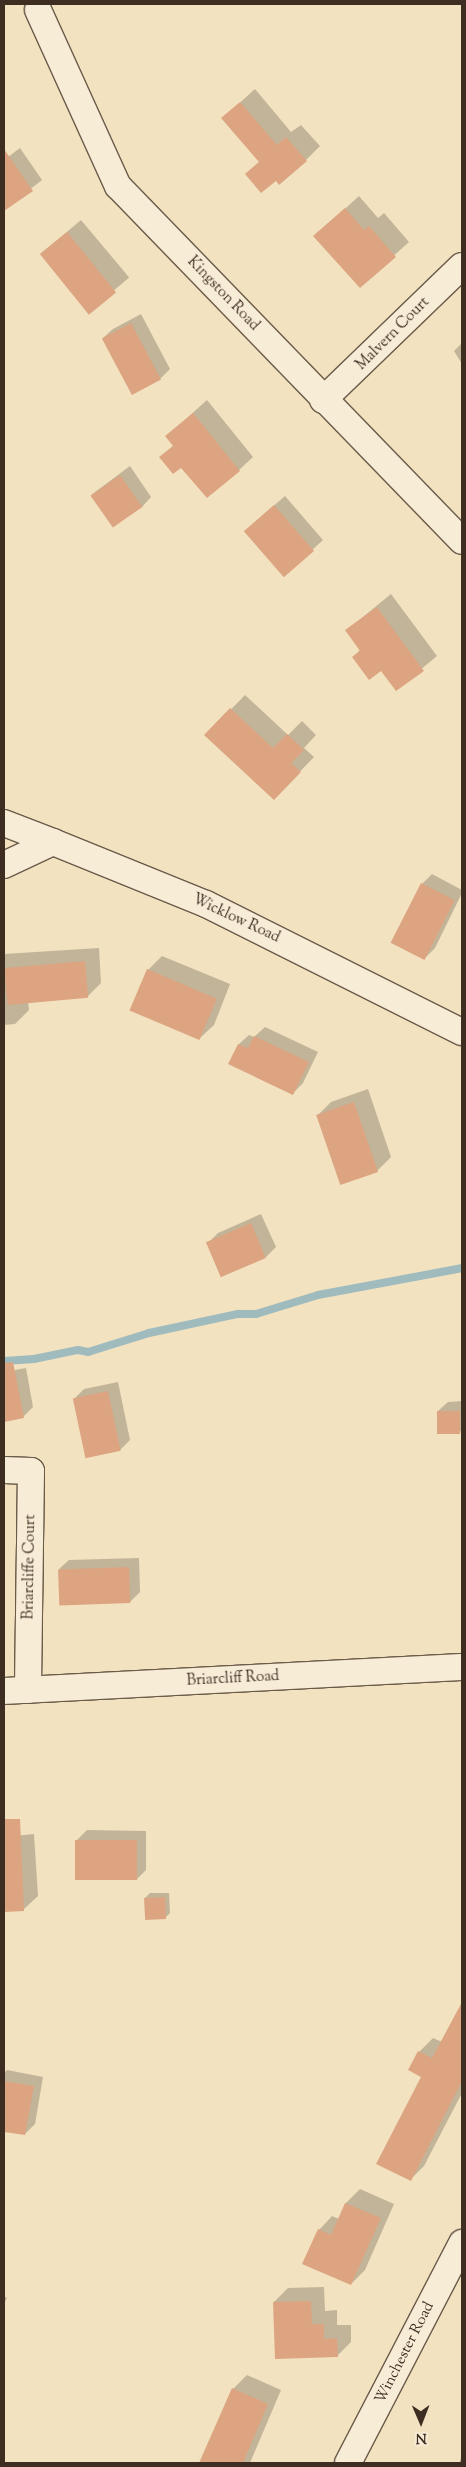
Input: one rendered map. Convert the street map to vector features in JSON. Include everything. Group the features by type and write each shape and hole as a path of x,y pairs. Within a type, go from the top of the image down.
{"street":[{"name":"Kingston Road","path":"38,10 118,186 323,400 462,541"},
{"name":"Malvern Court","path":"323,400 462,266"},
{"name":"Wicklow Road","path":"4,823 206,904 317,957 462,1032"},
{"path":"4,865 53,842"},
{"name":"Briarcliffe Court","path":"4,1470 31,1471 16,1690"},
{"name":"Briarcliff Road","path":"16,1690 462,1667"},
{"name":"Winchester Road","path":"348,2463 462,2243"}],"building":[{"path":"240,102 277,145 286,137 307,161 279,185 276,181 261,193 245,174 259,162 221,118"},
{"path":"4,149 33,191 4,211"},
{"path":"345,208 364,230 369,226 396,257 360,288 313,236"},
{"path":"67,232 116,293 89,315 40,254"},
{"path":"131,323 161,380 132,395 102,338"},
{"path":"193,413 240,471 207,498 181,468 173,474 159,457 173,446 165,436"},
{"path":"120,475 142,507 113,528 91,496"},
{"path":"274,505 314,551 284,577 244,531"},
{"path":"377,607 424,671 396,691 381,671 369,680 352,657 360,651 345,630"},
{"path":"230,708 273,748 287,734 304,750 291,763 301,772 274,800 204,735"},
{"path":"421,883 455,900 424,960 391,943"},
{"path":"85,961 88,998 8,1005 4,968"},
{"path":"147,969 217,999 199,1040 129,1010"},
{"path":"254,1036 309,1062 293,1095 228,1064 238,1044 248,1048"},
{"path":"354,1102 378,1172 340,1185 316,1115"},
{"path":"251,1223 266,1258 221,1277 206,1242"},
{"path":"13,1362 24,1418 4,1422 4,1363"},
{"path":"108,1391 121,1451 85,1458 73,1398"},
{"path":"437,1411 460,1411 460,1434 437,1434"},
{"path":"129,1567 130,1603 59,1605 58,1569"},
{"path":"4,1819 20,1819 24,1911 4,1912"},
{"path":"75,1840 137,1840 137,1880 75,1880"},
{"path":"165,1897 166,1919 145,1920 144,1898"},
{"path":"462,2002 462,2081 411,2181 376,2164 421,2077 408,2070 418,2051 432,2058"},
{"path":"4,2081 34,2086 25,2135 4,2132"},
{"path":"345,2203 381,2218 351,2285 302,2264 318,2229 331,2235"},
{"path":"311,2301 312,2324 324,2324 324,2339 337,2338 338,2357 275,2359 273,2302"},
{"path":"232,2388 268,2404 243,2463 199,2463"}],"waterway":[{"path":"4,1361 34,1359 78,1350 88,1352 149,1333 238,1314 256,1314 318,1295 462,1268"}]}
